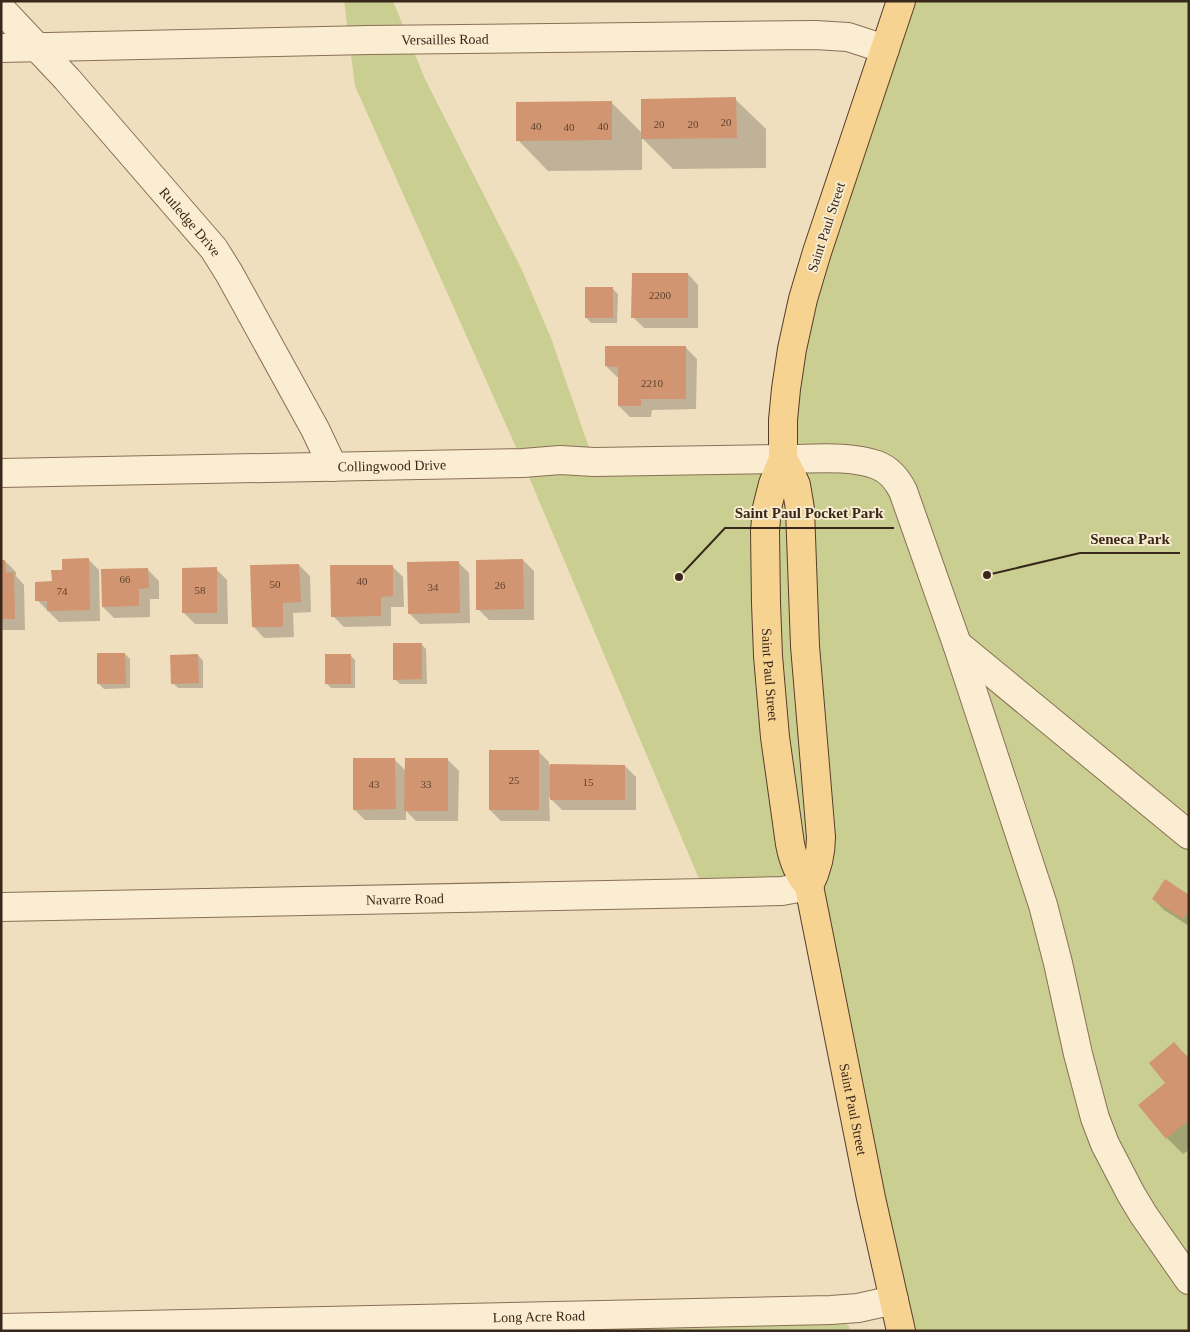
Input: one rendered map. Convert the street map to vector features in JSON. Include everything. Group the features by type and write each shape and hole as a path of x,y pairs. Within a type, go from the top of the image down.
{"main road":[{"name":"Saint Paul Street","path":"901,1 817,252 804,300 792,349 786,388 783,420 783,459 773,484 767,508 765,531 768,656 774,737 790,844 798,871 809,886 871,1198 902,1331"},
{"name":"Saint Paul Street","path":"783,459 796,485 800,508 805,646 821,837 818,867 809,886"}],"street":[{"name":"Rutledge Drive","path":"1,9 67,79 214,249 310,420 334,467"},
{"name":"Versailles Road","path":"1,48 815,35 848,38 886,49"},
{"name":"Collingwood Drive","path":"1,473 523,463 560,460 594,462 783,459 861,461 888,471 897,479 903,491 957,644 1043,905 1095,1118 1113,1160 1131,1194 1189,1280"},
{"path":"957,644 1189,835"},
{"name":"Navarre Road","path":"1,907 722,893 782,891 809,886"},
{"name":"Long Acre Road","path":"1,1328 107,1329 831,1310 858,1308 894,1300"}],"green space":[{"path":"344,1 393,1 425,79 522,270 551,338 594,462 783,459 786,389 901,1 1189,1 1189,1331 901,1331 809,887 705,893 523,463 355,86"},
{"path":"844,1323 849,1326 850,1331 426,1331"}],"building":[{"path":"736,97 737,138 641,139 641,99"},
{"path":"612,101 612,140 516,141 516,102"},
{"path":"632,273 688,273 688,318 631,318"},
{"path":"585,287 613,287 613,318 585,318"},
{"path":"605,346 686,346 686,399 641,399 641,406 618,406 618,367 605,366"},
{"path":"89,558 90,610 47,611 47,601 35,601 35,582 52,581 51,570 62,570 62,559"},
{"path":"523,559 524,609 476,610 476,560"},
{"path":"1,560 5,560 6,573 14,572 15,619 1,619"},
{"path":"459,561 460,613 408,614 407,562"},
{"path":"299,564 301,602 283,603 283,627 252,627 250,565"},
{"path":"330,565 393,565 393,596 381,597 381,616 331,617"},
{"path":"217,567 217,613 182,613 182,568"},
{"path":"148,568 149,588 139,589 139,606 102,607 101,569"},
{"path":"393,643 422,643 422,679 393,680"},
{"path":"97,653 125,653 126,684 97,684"},
{"path":"198,654 199,683 171,684 170,655"},
{"path":"325,654 351,654 351,684 325,684"},
{"path":"489,750 539,750 539,810 489,810"},
{"path":"353,758 395,758 396,809 353,810"},
{"path":"405,758 448,758 448,811 404,811"},
{"path":"550,764 625,765 625,800 550,800"},
{"path":"1165,879 1189,895 1189,909 1183,919 1152,899"},
{"path":"1174,1042 1189,1059 1189,1120 1166,1139 1138,1105 1165,1083 1149,1063"}],"place":[{"name":"Seneca Park","path":"987,575"},
{"name":"Saint Paul Pocket Park","path":"679,577"}]}
